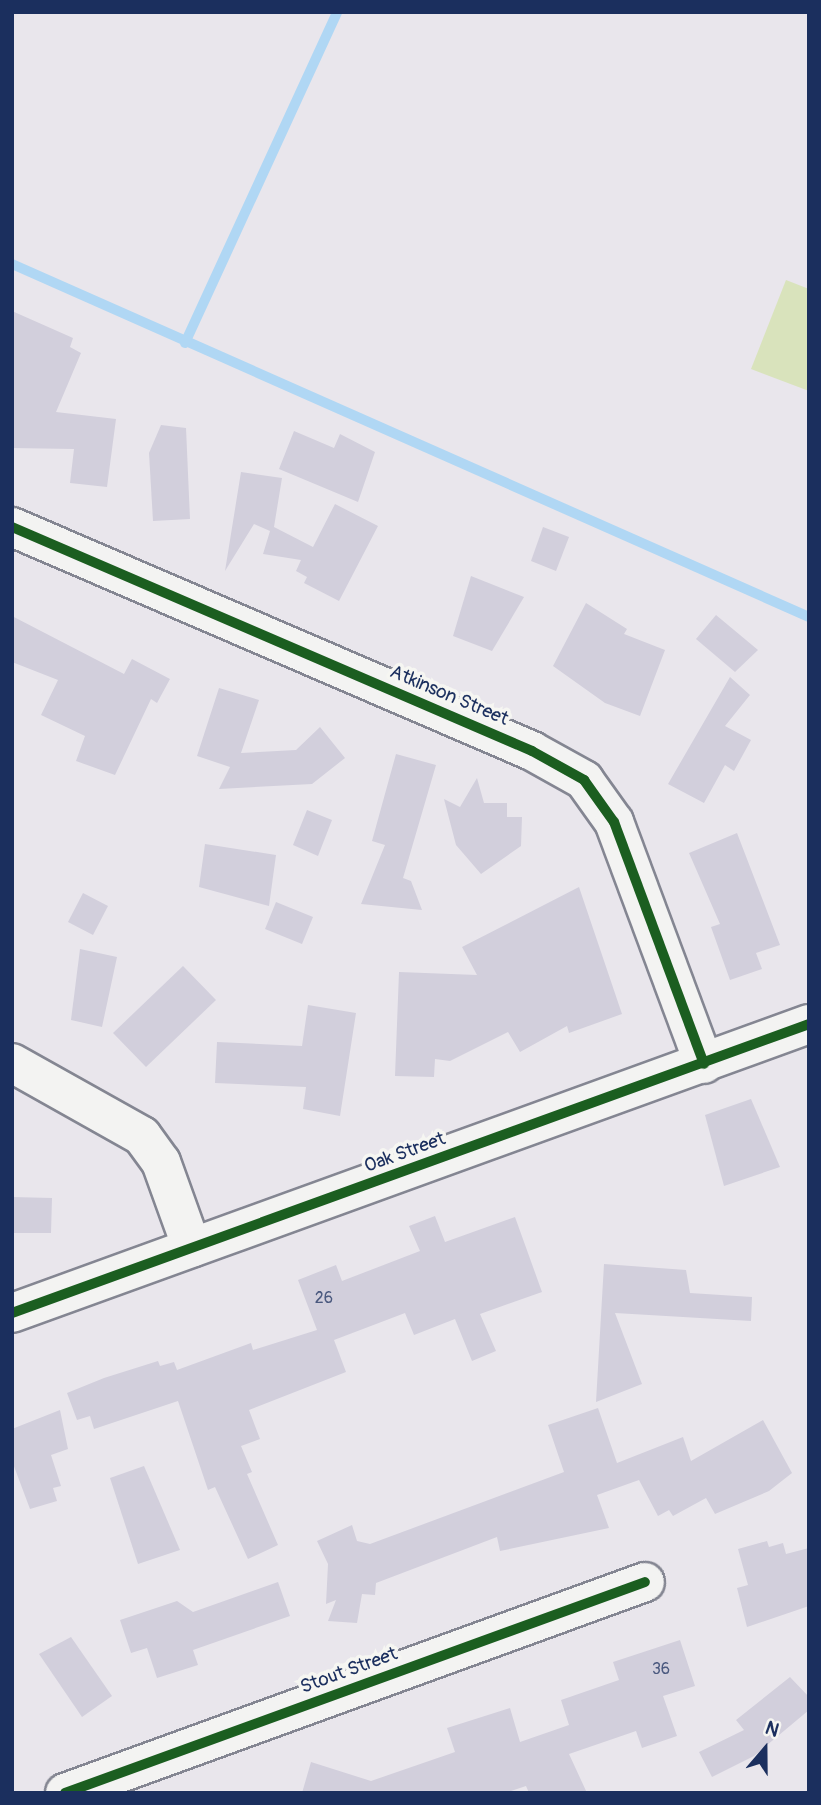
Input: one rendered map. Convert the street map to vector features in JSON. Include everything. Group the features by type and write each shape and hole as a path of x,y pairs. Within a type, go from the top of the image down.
{"street":[{"name":"Atkinson Street","path":"12,527 532,751 584,780 614,822 704,1063"},
{"name":"Oak Street","path":"12,1313 809,1024"},
{"path":"12,1063 142,1136 161,1162 192,1248"},
{"name":"Stout Street","path":"65,1793 645,1582"}],"green space":[{"path":"786,280 809,289 809,391 751,369"}],"building":[{"path":"12,311 73,338 70,347 81,353 56,412 116,419 107,487 70,483 74,449 12,448"},
{"path":"161,425 186,428 190,519 153,521 149,453"},
{"path":"294,431 334,448 340,434 375,452 358,502 279,469"},
{"path":"241,472 282,478 274,527 313,547 335,504 378,526 339,601 304,583 307,577 296,571 301,560 263,554 270,531 254,524 225,571"},
{"path":"543,527 569,537 556,571 531,561"},
{"path":"471,576 524,597 492,651 453,636"},
{"path":"586,603 627,629 624,634 665,650 640,716 605,703 553,666"},
{"path":"716,615 758,650 735,672 696,639"},
{"path":"12,616 124,674 132,659 170,679 157,703 151,699 115,775 76,761 85,736 41,715 58,680 12,662"},
{"path":"730,677 750,695 725,726 751,740 734,771 725,765 704,803 668,784"},
{"path":"219,688 259,700 241,753 296,750 320,727 345,758 312,784 219,789 230,767 197,756"},
{"path":"396,754 436,765 403,878 411,881 422,910 361,904 385,845 372,841"},
{"path":"477,778 484,803 507,803 507,817 522,817 521,846 481,874 456,845 444,799 460,807"},
{"path":"307,810 332,820 318,856 293,845"},
{"path":"737,833 780,945 756,953 762,969 730,980 711,927 720,924 689,853"},
{"path":"205,844 276,855 269,906 199,887"},
{"path":"579,887 622,1014 569,1033 567,1026 520,1052 508,1032 450,1061 435,1059 434,1077 395,1076 399,972 477,975 462,947"},
{"path":"83,893 108,906 93,935 68,922"},
{"path":"276,902 313,917 302,944 265,929"},
{"path":"80,949 117,957 102,1027 71,1020"},
{"path":"183,966 216,1000 146,1067 113,1033"},
{"path":"308,1005 356,1013 340,1116 303,1109 306,1087 215,1083 217,1042 302,1046"},
{"path":"751,1099 780,1167 724,1186 705,1115"},
{"path":"12,1197 52,1198 51,1233 12,1233"},
{"path":"435,1216 445,1242 515,1217 542,1292 480,1314 496,1351 472,1361 455,1319 414,1335 405,1313 334,1340 346,1372 249,1410 260,1439 241,1446 252,1472 247,1474 278,1545 248,1559 215,1487 208,1490 178,1401 94,1429 90,1416 77,1420 67,1393 104,1378 158,1361 160,1366 174,1362 177,1370 251,1343 253,1350 317,1330 298,1280 336,1265 342,1281 420,1251 409,1226"},
{"path":"604,1264 686,1270 690,1293 752,1297 751,1321 615,1313 642,1384 596,1402"},
{"path":"598,1408 617,1463 683,1437 691,1461 763,1420 792,1473 769,1491 715,1514 706,1498 673,1516 669,1510 658,1516 639,1480 597,1495 609,1528 500,1551 497,1537 376,1583 375,1595 362,1594 357,1623 328,1621 336,1600 326,1604 328,1564 317,1541 352,1525 357,1541 370,1544 564,1472 548,1425"},
{"path":"60,1410 68,1449 51,1455 61,1486 53,1488 57,1501 30,1509 12,1461 12,1429"},
{"path":"144,1466 180,1550 138,1564 110,1478"},
{"path":"767,1541 769,1547 783,1543 786,1554 809,1548 809,1606 747,1627 737,1588 748,1585 738,1549"},
{"path":"278,1582 290,1616 193,1650 198,1665 157,1678 147,1648 131,1653 120,1620 177,1601 193,1612"},
{"path":"71,1637 112,1696 82,1717 39,1654"},
{"path":"680,1640 695,1686 663,1696 677,1736 642,1748 636,1731 569,1754 587,1793 529,1793 526,1786 505,1793 302,1793 311,1762 371,1781 455,1752 447,1728 510,1708 520,1742 569,1725 561,1700 619,1680 613,1662"},
{"path":"790,1677 809,1697 809,1710 754,1756 712,1777 699,1752 744,1730 736,1720"}],"waterway":[{"path":"185,343 337,12"},
{"path":"12,264 809,617"}],"cycle path":[{"path":"12,527 532,751 584,780 614,822 704,1064"},
{"path":"12,1313 809,1024"},
{"path":"65,1793 645,1582"}]}
